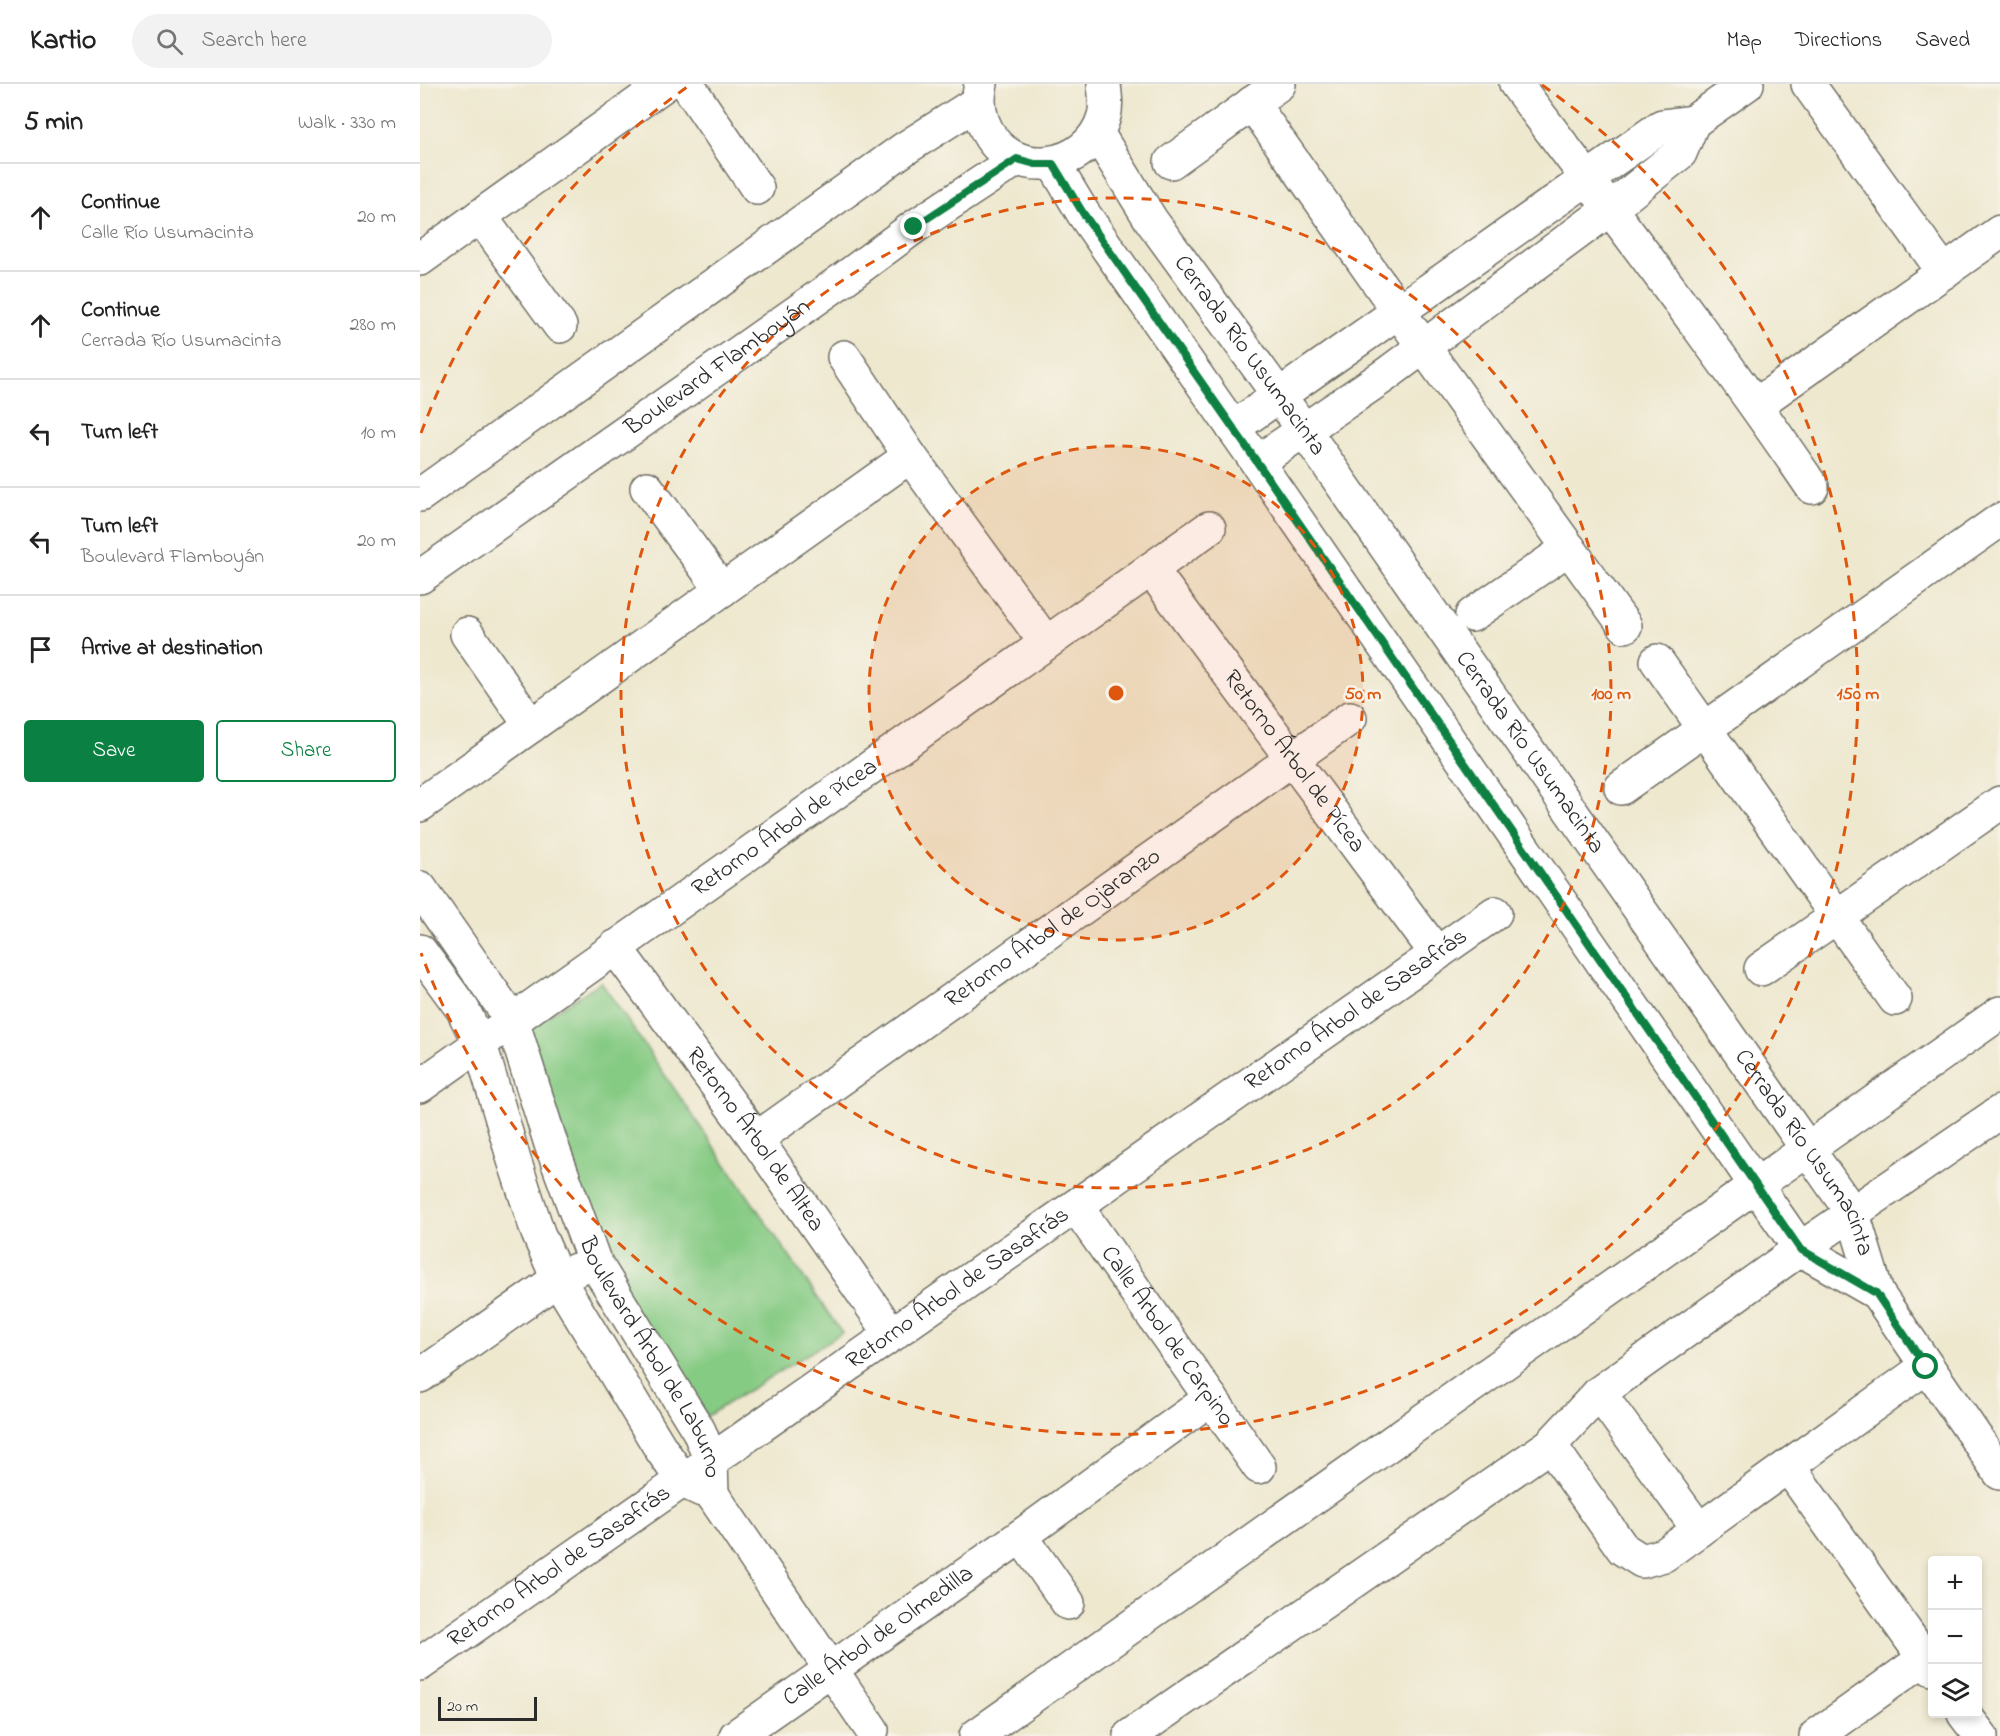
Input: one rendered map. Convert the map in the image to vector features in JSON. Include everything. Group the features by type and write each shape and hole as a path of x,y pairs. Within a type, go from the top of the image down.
{"street":[{"path":"420,259 665,84"},
{"path":"687,84 757,189"},
{"path":"980,93 981,120 989,136 1001,150 1017,159 1035,164 1053,164 1071,158 1086,147 1097,133 1104,116 1106,98 1104,84"},
{"path":"1171,162 1279,84"},
{"path":"1516,84 1611,208 1756,405 1812,487"},
{"path":"1233,428 1662,126 1693,122 1747,84"},
{"path":"1808,84 1944,272"},
{"path":"420,495 980,93"},
{"path":"1252,103 1423,346 1625,626"},
{"path":"1257,462 1367,388 1611,208 1680,153 1693,122"},
{"name":"Cerrada Río Usumacinta","path":"1097,133 1151,220 1304,430 1853,1214 1876,1293"},
{"name":"Boulevard Flamboyán","path":"420,577 841,281 914,227 1017,159"},
{"name":"Cerrada Río Usumacinta","path":"1053,164 1083,213 1800,1249 1876,1293"},
{"path":"480,216 560,326"},
{"path":"1756,405 2000,232"},
{"path":"1341,351 1367,388"},
{"path":"844,357 910,456 1046,643"},
{"path":"420,805 910,456"},
{"path":"647,488 722,590"},
{"path":"1621,788 2000,520"},
{"name":"Retorno Árbol de Pícea","path":"420,1086 1209,528"},
{"path":"1472,615 1569,548"},
{"name":"Retorno Árbol de Pícea","path":"1151,569 1437,954"},
{"path":"467,634 531,726"},
{"path":"1657,661 1895,999"},
{"name":"Retorno Árbol de Ojaranzo","path":"756,1139 1294,760 1350,718"},
{"path":"1761,969 2000,803"},
{"name":"Boulevard Árbol de Laburno","path":"420,888 512,1020 552,1144 594,1261 699,1431 711,1461 712,1494 683,1481 661,1449 558,1279 538,1233 513,1160 480,1044 463,1010 420,951"},
{"name":"Retorno Árbol de Sasafrás","path":"420,1665 1495,913"},
{"name":"Retorno Árbol de Altea","path":"615,948 756,1139 892,1335"},
{"path":"976,1736 2000,1013"},
{"path":"1130,1736 1550,1445 1599,1393 1800,1249 2000,1112"},
{"name":"Calle Árbol de Carpino","path":"1076,1206 1259,1467"},
{"path":"420,1376 558,1279 594,1261"},
{"path":"1876,1293 2000,1473"},
{"path":"1550,1445 1623,1549 1642,1561 1664,1555 1926,1367"},
{"path":"1599,1393 1699,1530"},
{"name":"Calle Árbol de Olmedilla","path":"736,1736 1021,1536 1211,1398"},
{"path":"1788,1466 1928,1663"},
{"path":"712,1494 872,1730"},
{"path":"1021,1536 1068,1603"},
{"path":"1816,1736 1928,1665"},
{"path":"1968,1718 1981,1736"}],"green space":[{"path":"601,982 842,1333 707,1416 603,1268 521,1033"}],"route":[{"path":"914,227 1017,159 1035,164 1053,164 1083,213 1800,1249 1876,1293 1926,1367"}]}
